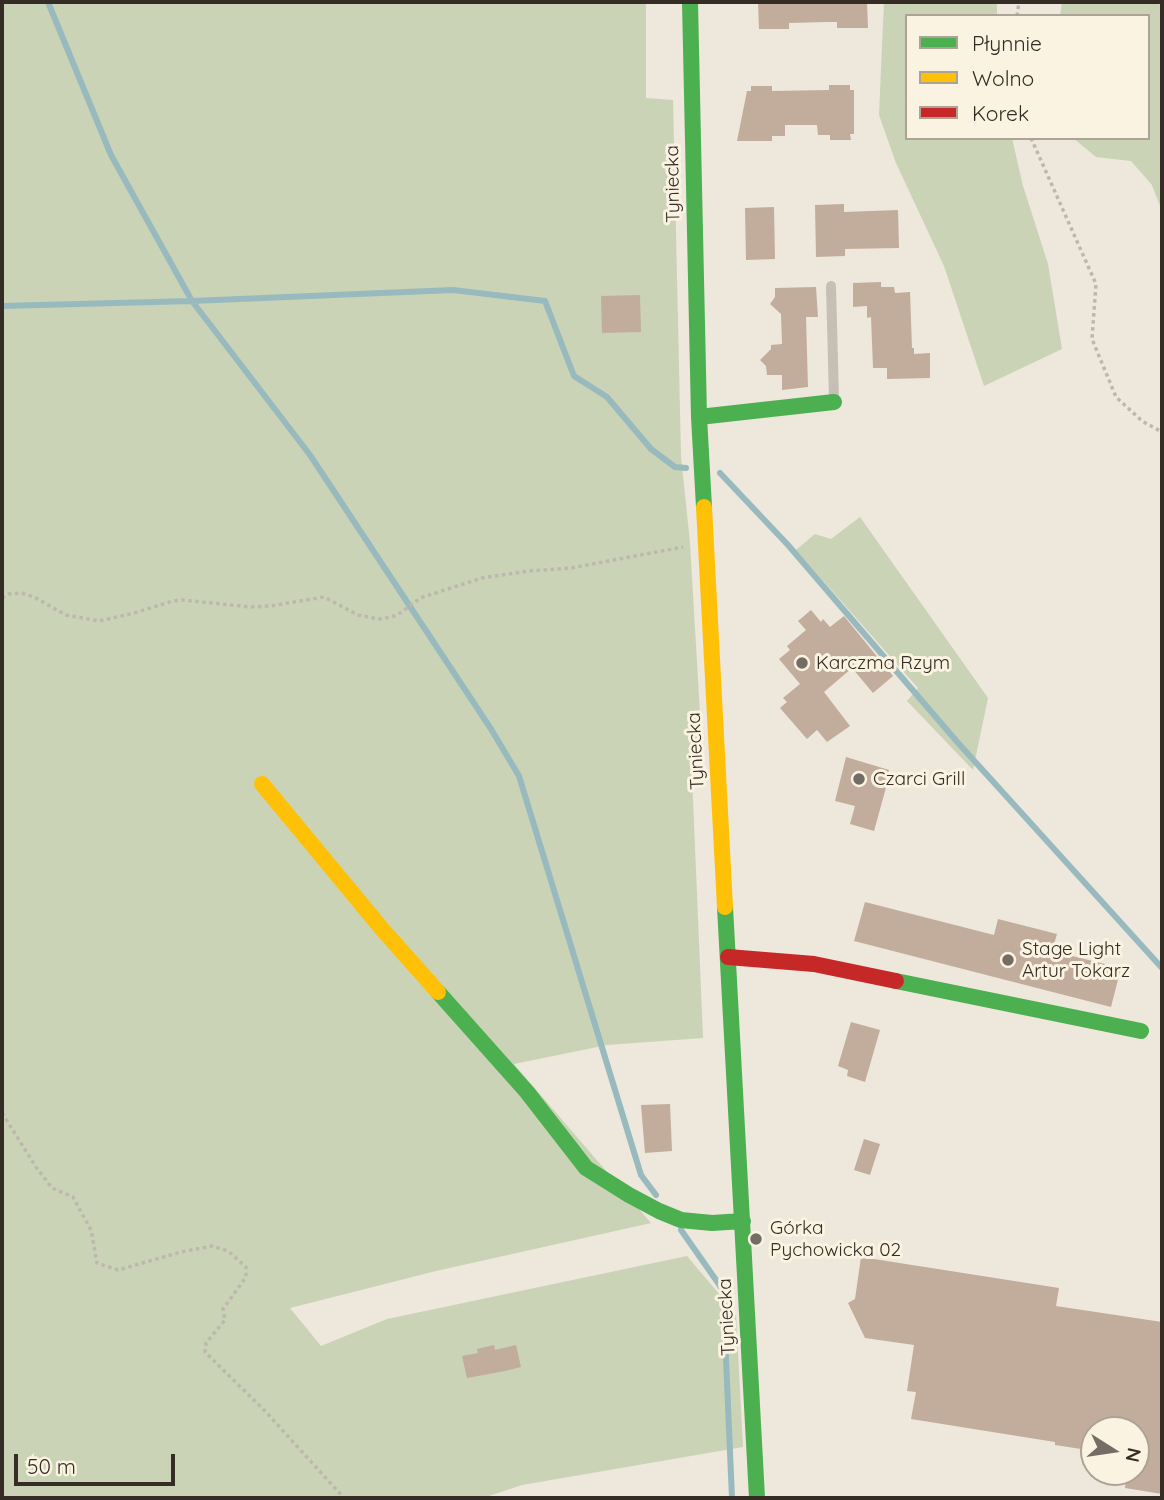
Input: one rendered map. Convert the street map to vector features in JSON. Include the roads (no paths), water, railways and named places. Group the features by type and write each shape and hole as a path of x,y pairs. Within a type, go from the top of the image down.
{"street":[{"name":"Tyniecka","path":"690,2 699,417 757,1498"},
{"path":"699,417 834,402"},
{"path":"262,784 398,948 527,1092 586,1168 629,1195 681,1220 712,1223 743,1221"},
{"path":"728,957 814,964 1141,1031"}],"lane":[{"path":"831,286 834,402"}],"waterway":[{"path":"48,2 111,155 192,301 310,455 491,729 519,776 641,1175 656,1195"},
{"path":"2,306 453,290 545,301 574,376 607,397 651,449 675,467 686,468"},
{"path":"720,473 788,545 959,744 1162,968"},
{"path":"681,1230 723,1290 732,1498"}],"place":[{"name":"Karczma Rzym","path":"802,663"},
{"name":"Czarci Grill","path":"859,779"},
{"name":"Stage Light Artur Tokarz","path":"1008,960"},
{"name":"Górka Pychowicka 02","path":"756,1239"}]}
